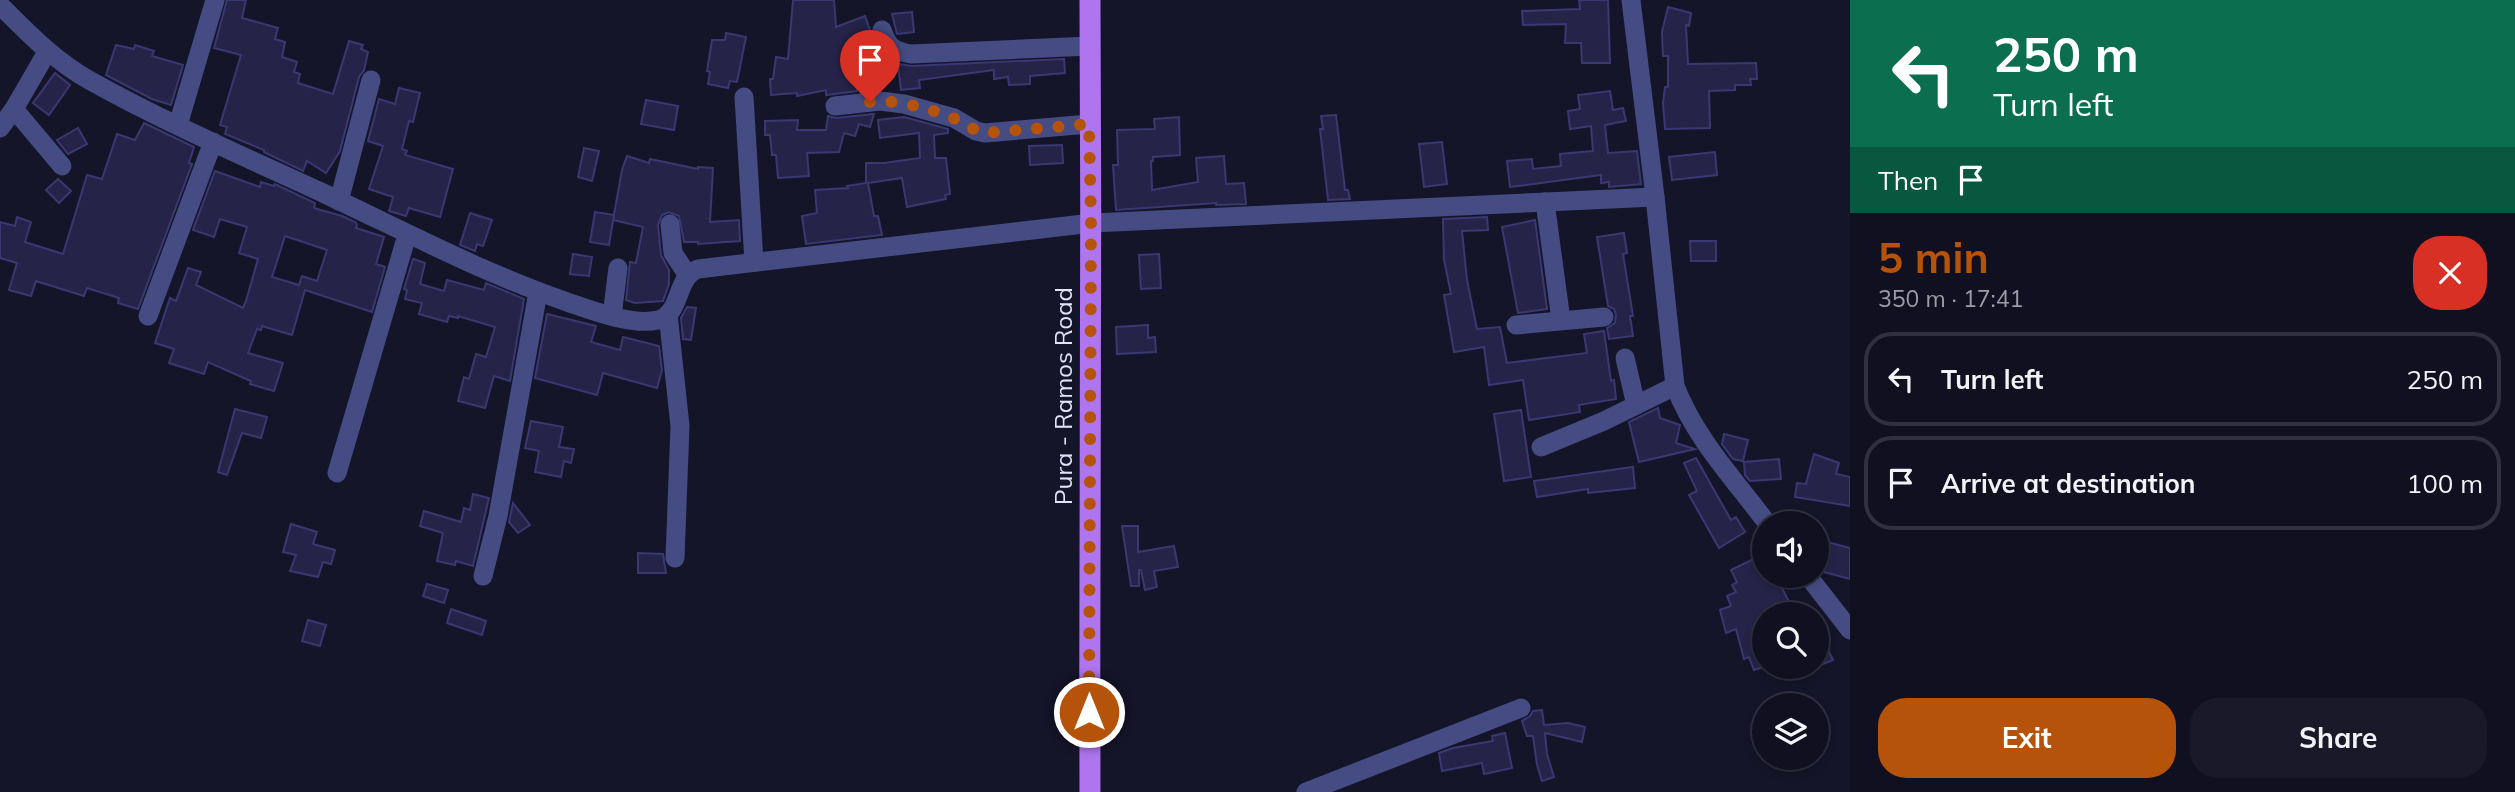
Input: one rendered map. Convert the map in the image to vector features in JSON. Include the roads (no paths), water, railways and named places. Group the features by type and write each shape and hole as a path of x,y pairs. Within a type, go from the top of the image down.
{"main road":[{"name":"Pura - Ramos Road","path":"1090,0 1090,792"}],"street":[{"path":"178,124 215,0"},
{"path":"1631,0 1656,197 1675,386 1695,428 1758,511"},
{"path":"0,5 47,51 88,79 213,142 455,258 538,292 612,316 643,321 659,320 668,314 687,274 698,269 754,262 1091,223 1656,197"},
{"path":"882,30 887,44 893,50 911,54 1090,46"},
{"path":"0,128 47,51"},
{"path":"339,201 371,80"},
{"path":"868,81 870,102"},
{"path":"744,97 754,262"},
{"path":"835,106 880,101 904,104 954,118 976,131 985,133 1089,124"},
{"path":"14,109 62,166"},
{"path":"148,316 213,142"},
{"path":"1545,202 1561,320"},
{"path":"670,224 673,253 687,274"},
{"path":"337,473 407,234"},
{"path":"612,316 618,268"},
{"path":"483,576 498,516 538,292"},
{"path":"668,314 680,426 675,558"},
{"path":"1516,325 1604,317"},
{"path":"1625,358 1636,405"},
{"path":"1541,447 1675,386"},
{"path":"1818,588 1850,629"},
{"path":"1306,792 1521,708"}]}
